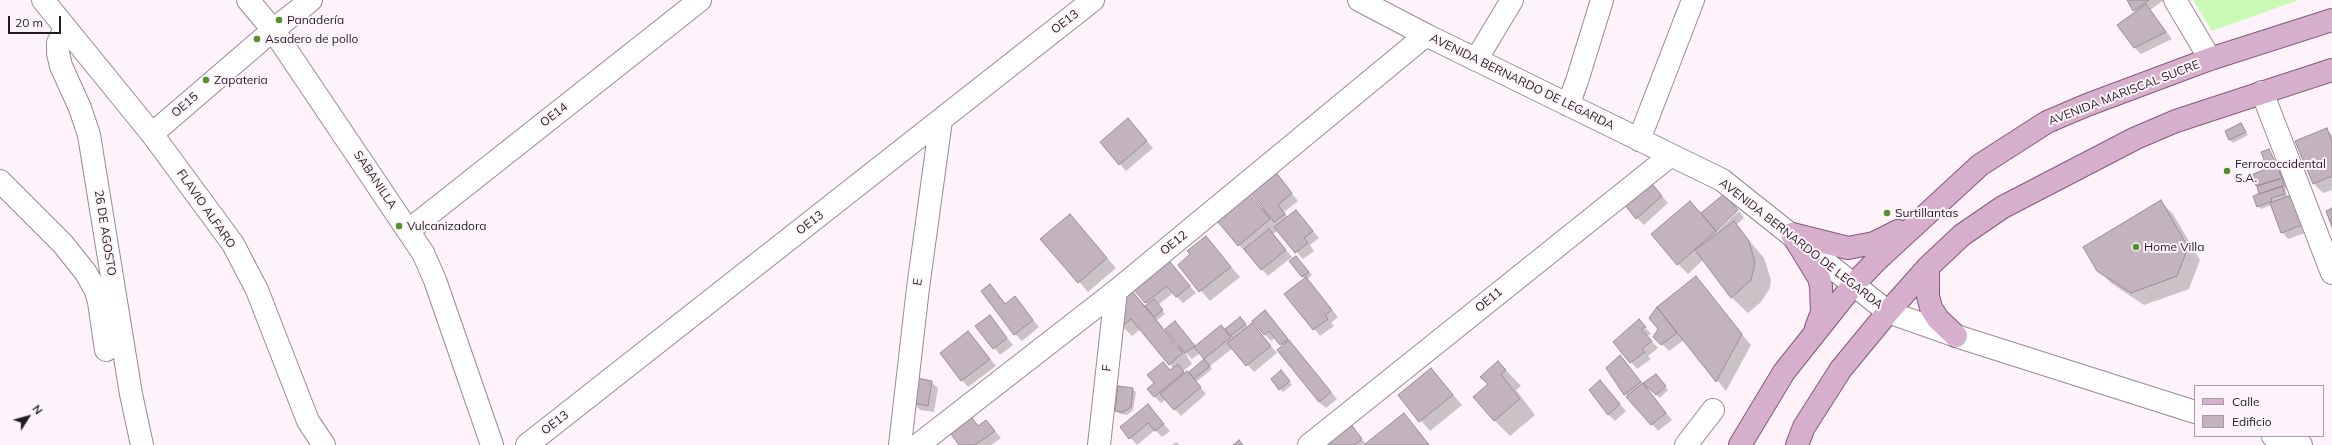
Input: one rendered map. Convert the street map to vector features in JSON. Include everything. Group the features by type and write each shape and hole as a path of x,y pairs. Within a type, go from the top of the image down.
{"main road":[{"name":"AVENIDA MARISCAL SUCRE","path":"1740,445 1784,372 1854,284 1922,218 1980,165 2047,122 2087,105 2210,59 2332,20"},
{"path":"1797,445 1804,427 1841,369 1888,312 1928,267 1962,235 2003,206 2163,126 2332,70"},
{"path":"1792,234 1840,247 1855,248 1886,238 1922,218"},
{"path":"1792,234 1819,278 1821,286 1822,312 1814,334"},
{"path":"1928,267 1928,296 1931,308 1938,319 1956,336"}],"street":[{"name":"FLAVIO ALFARO","path":"43,0 152,134 232,244 257,290 308,421 324,445"},
{"name":"SABANILLA","path":"248,0 273,30 423,254 435,280 492,445"},
{"name":"OE15","path":"152,134 273,30 311,0"},
{"name":"OE14","path":"408,230 700,0"},
{"name":"OE13","path":"527,445 1093,0"},
{"name":"AVENIDA BERNARDO DE LEGARDA","path":"1359,0 1476,60 1670,156 1722,180 1792,234 1888,312 1956,336 2194,412"},
{"path":"1476,60 1512,0"},
{"path":"1568,105 1602,0"},
{"path":"1639,140 1693,0"},
{"path":"2174,0 2210,59"},
{"name":"26 DE AGOSTO","path":"65,28 58,43 58,53 61,66 80,108 89,135 131,394 142,445"},
{"name":"OE12","path":"918,445 1116,291 1426,35"},
{"path":"2262,92 2332,273"},
{"name":"E","path":"900,445 918,288 941,120"},
{"name":"OE11","path":"1309,445 1670,156"},
{"path":"0,181 63,244 86,273 96,291 99,302 106,350"},
{"name":"F","path":"1099,445 1116,291"},
{"path":"1686,445 1713,410"},
{"path":"2276,437 2301,445"}],"green space":[{"path":"2193,0 2299,0 2212,31"}],"building":[{"path":"2127,0 2149,0 2133,11"},
{"path":"2146,4 2166,32 2134,48 2117,25"},
{"path":"1128,118 1147,141 1119,165 1100,142"},
{"path":"2241,123 2246,132 2229,140 2225,131"},
{"path":"2327,128 2332,142 2332,176 2313,184 2295,141"},
{"path":"2269,149 2276,164 2267,168 2261,152"},
{"path":"2277,165 2282,178 2256,186 2253,174"},
{"path":"1271,166 1292,193 1278,205 1285,214 1274,222 1245,186"},
{"path":"2282,178 2284,186 2259,194 2257,186"},
{"path":"1648,179 1662,196 1636,219 1620,199"},
{"path":"2282,186 2285,194 2271,198 2272,201 2257,207 2253,196"},
{"path":"1245,189 1270,219 1238,246 1213,216"},
{"path":"1724,194 1738,210 1716,231 1701,213"},
{"path":"2291,195 2302,225 2281,233 2270,203"},
{"name":"Home Villa","path":"2161,200 2188,247 2177,276 2131,293 2097,271 2083,247"},
{"path":"1690,201 1716,231 1677,265 1651,234"},
{"path":"2332,208 2332,227 2326,211"},
{"path":"1296,210 1313,231 1304,238 1308,243 1295,253 1274,227"},
{"path":"1070,214 1107,258 1078,283 1040,239"},
{"path":"1734,221 1749,241 1755,263 1751,280 1731,298 1695,250"},
{"path":"1269,229 1286,250 1261,270 1244,249"},
{"path":"1206,236 1231,267 1199,292 1178,265 1190,254 1187,251"},
{"path":"1296,256 1309,272 1302,277 1289,261"},
{"path":"1166,257 1190,286 1176,297 1167,286 1145,303 1131,286"},
{"path":"1696,276 1742,334 1716,382 1657,307"},
{"path":"1306,277 1332,310 1325,315 1328,319 1313,330 1284,294"},
{"path":"990,284 1005,304 1015,296 1033,320 1014,335 981,291"},
{"path":"1128,286 1183,353 1169,365 1131,319 1122,327"},
{"path":"1154,299 1163,310 1154,317 1145,306"},
{"path":"1657,307 1677,333 1661,345 1653,337 1658,329 1649,318"},
{"path":"1265,310 1288,339 1280,345 1269,331 1264,335 1252,321"},
{"path":"990,315 1007,338 993,349 975,326"},
{"path":"1240,317 1246,324 1230,336 1225,329"},
{"path":"1639,319 1646,327 1641,329 1652,341 1642,349 1645,352 1630,363 1613,342"},
{"path":"1175,321 1195,346 1185,353 1165,329"},
{"path":"1252,323 1271,346 1246,366 1227,343"},
{"path":"1221,325 1231,337 1204,359 1194,347"},
{"path":"968,331 990,359 961,381 940,353"},
{"path":"1289,340 1331,392 1319,402 1277,350"},
{"path":"1620,355 1641,382 1624,395 1606,368"},
{"path":"1204,359 1210,366 1194,379 1189,372"},
{"path":"1498,361 1506,370 1501,374 1520,399 1494,421 1473,397 1488,384 1480,377"},
{"path":"1163,362 1170,370 1178,364 1184,372 1154,397 1147,389 1154,383 1147,375"},
{"path":"1431,368 1453,395 1419,422 1398,395"},
{"path":"1281,370 1290,381 1279,390 1271,379"},
{"path":"1187,371 1201,387 1174,410 1160,394"},
{"path":"1656,374 1666,386 1656,395 1643,383"},
{"path":"917,378 932,381 928,406 913,403"},
{"path":"1600,380 1620,404 1608,415 1589,390"},
{"path":"1643,383 1666,413 1651,425 1626,397"},
{"path":"1118,386 1133,388 1131,407 1123,412 1115,411"},
{"path":"1148,404 1164,424 1155,431 1148,423 1129,439 1120,427"},
{"path":"1404,413 1429,445 1365,444"},
{"path":"969,414 978,426 986,420 995,431 975,445 959,445 948,430"},
{"path":"1350,423 1362,439 1355,445 1323,445"},
{"path":"1239,440 1243,445 1233,445"}],"place":[{"name":"Panadería","path":"279,20"},
{"name":"Asadero de pollo","path":"257,39"},
{"name":"Zapateria","path":"206,80"},
{"name":"Ferrococcidental S.A.","path":"2227,171"},
{"name":"Surtillantas","path":"1887,213"},
{"name":"Vulcanizadora","path":"399,226"},
{"name":"Home Villa","path":"2136,247"}]}
